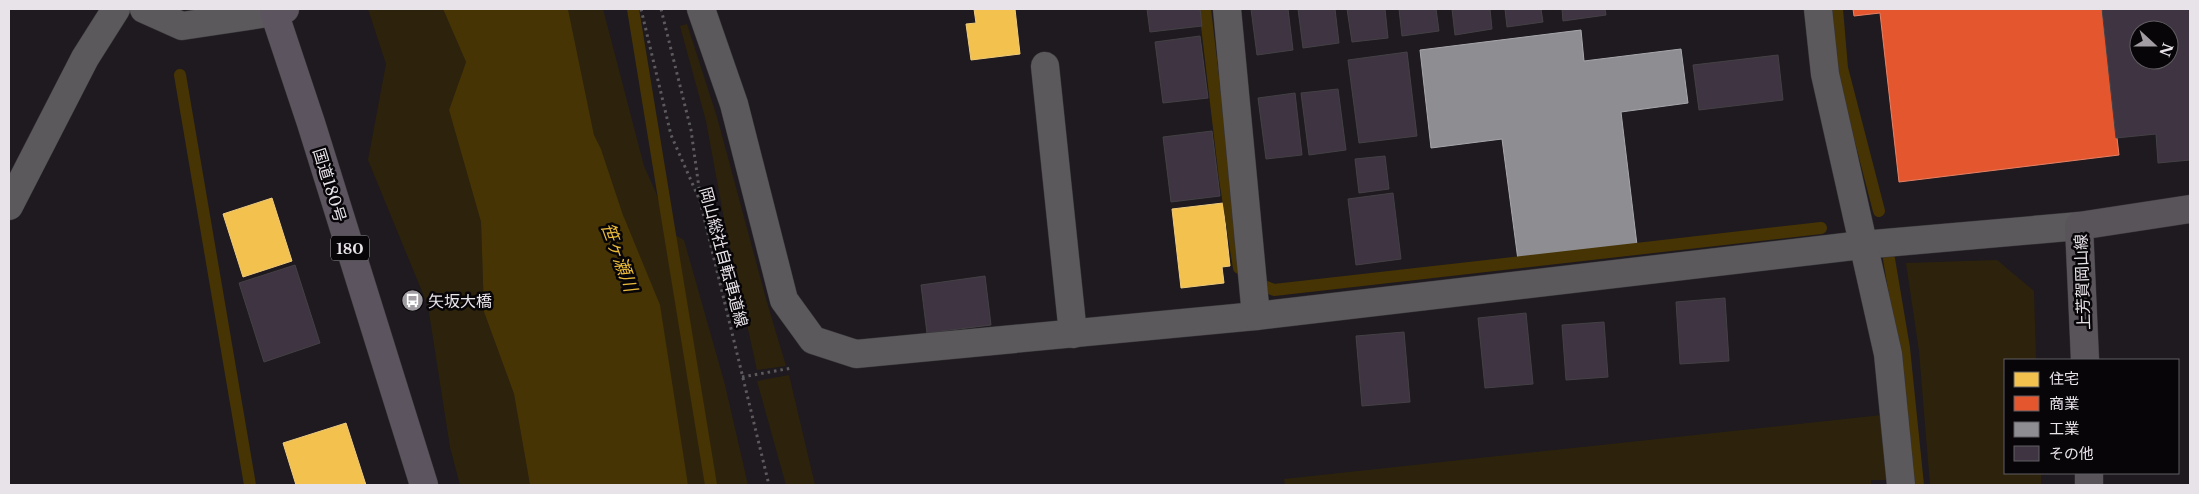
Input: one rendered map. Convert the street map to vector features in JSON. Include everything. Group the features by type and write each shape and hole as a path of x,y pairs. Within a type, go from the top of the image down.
{"highway":[{"name":"国道180号","path":"277,10 424,485"}],"main road":[{"name":"上芳賀岡山線","path":"2085,359 2080,226 2190,209"}],"street":[{"path":"9,206 85,58 116,9"},
{"path":"144,9 182,26 277,10"},
{"path":"701,9 734,104 784,300 813,340 856,354 1073,334 1254,296 2080,226"},
{"path":"1227,9 1254,296"},
{"path":"1818,9 1825,74 1888,354 1900,485"},
{"path":"1045,66 1073,334"}],"path":[{"name":"岡山総社自転車道線","path":"640,9 671,135 700,201 769,485"},
{"path":"661,9 691,130 700,201"},
{"path":"742,377 792,368 813,340"}],"shaded area":[{"path":"368,9 443,9 466,62 449,110 481,222 484,312 514,394 530,485 460,485 450,447 428,306 368,160 386,64"},
{"path":"568,9 603,9 644,166 656,193 668,231 684,240 725,385 748,485 688,485 623,215 601,149 594,135"},
{"path":"687,24 717,117 786,366 757,370 725,224 706,121 680,26"},
{"path":"1997,260 2034,291 2036,359 2004,359 2004,474 2041,474 2041,485 1930,485 1919,351 1906,263"},
{"path":"789,375 815,485 786,485 757,381"},
{"path":"1882,415 1888,480 1871,480 1871,485 1285,485 1284,479"}],"water":[{"name":"笹ヶ瀬川","path":"443,9 568,9 594,135 601,149 623,215 660,305 688,485 530,485 514,394 484,312 481,222 449,110 466,62"}],"building: 住宅":[{"path":"974,9 1015,9 1020,54 971,60 966,24 976,23"},
{"path":"272,198 292,261 243,277 223,214"},
{"path":"1223,203 1230,266 1222,267 1224,283 1181,288 1172,209"},
{"path":"346,423 366,485 296,485 283,443"}],"building: 商業":[{"path":"1853,9 2102,9 2119,155 1899,182 1880,13 1854,16"}],"building: 工業":[{"path":"1581,30 1584,61 1681,49 1688,103 1621,112 1637,245 1518,260 1502,139 1431,148 1420,50"}],"building: その他":[{"path":"1147,9 1200,9 1202,26 1150,32"},
{"path":"1251,9 1288,9 1293,50 1257,55"},
{"path":"1298,9 1335,9 1339,43 1303,48"},
{"path":"1347,9 1385,9 1388,38 1352,42"},
{"path":"1399,9 1436,9 1439,31 1402,36"},
{"path":"1452,9 1490,9 1492,29 1455,35"},
{"path":"1505,9 1541,9 1543,22 1507,27"},
{"path":"1562,9 1605,9 1606,15 1563,21"},
{"path":"2102,9 2190,9 2190,160 2158,163 2156,134 2116,138"},
{"path":"1200,36 1208,98 1163,103 1155,42"},
{"path":"1407,52 1417,136 1359,143 1348,60"},
{"path":"1778,55 1783,100 1699,110 1693,65"},
{"path":"1338,89 1346,150 1309,155 1301,93"},
{"path":"1295,93 1302,155 1266,159 1258,98"},
{"path":"1212,131 1220,196 1171,202 1163,137"},
{"path":"1385,156 1389,189 1359,193 1355,159"},
{"path":"1393,193 1401,259 1356,265 1348,199"},
{"path":"295,265 320,343 264,362 239,283"},
{"path":"985,276 991,325 927,333 921,285"},
{"path":"1725,298 1729,361 1680,364 1676,302"},
{"path":"1526,313 1533,384 1485,388 1478,318"},
{"path":"1604,322 1608,377 1566,380 1562,325"},
{"path":"1404,332 1410,402 1362,406 1356,336"}],"waterway":[{"path":"633,9 711,485"},
{"path":"1205,9 1225,179 1239,268"},
{"path":"1837,9 1842,68 1879,211"},
{"path":"180,75 250,485"},
{"path":"1251,281 1274,290 1821,228"},
{"path":"1889,259 1904,348 1918,485"}],"place":[{"name":"矢坂大橋","path":"412,301"}]}
